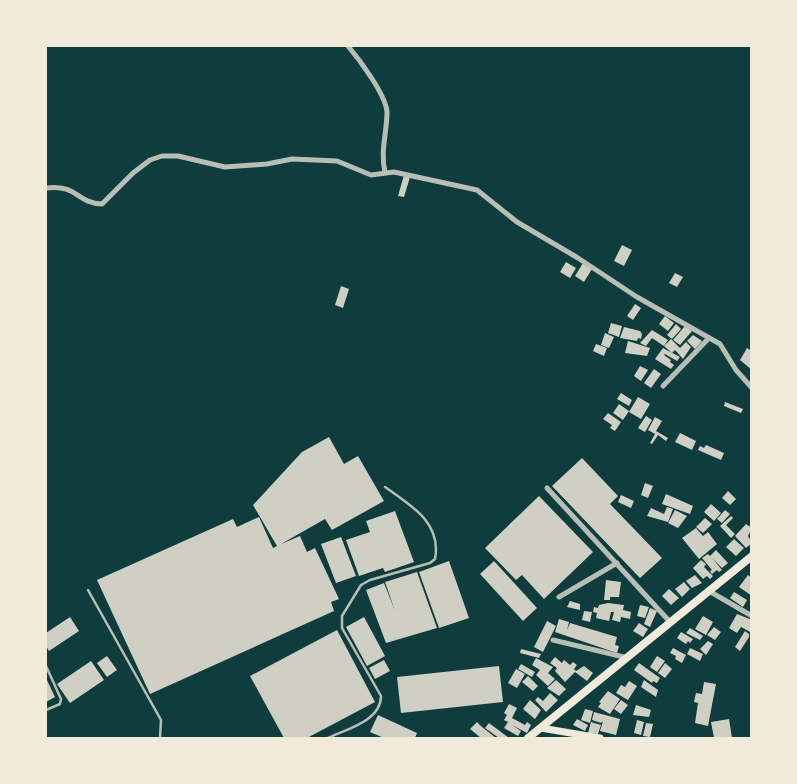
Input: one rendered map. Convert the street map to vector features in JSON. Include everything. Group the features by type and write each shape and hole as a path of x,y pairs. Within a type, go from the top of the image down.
{"main road":[{"path":"528,738 751,556"},
{"path":"541,728 600,738"}],"street":[{"path":"348,46 385,103 382,159 385,172"},
{"path":"46,188 62,186 90,203 102,204 150,160 162,156 178,156 225,167 292,159 337,161 371,175 385,172 417,176 477,190 517,222 637,297 720,344 751,388"},
{"path":"663,386 709,338"},
{"path":"547,488 671,623"},
{"path":"559,597 617,563"},
{"path":"709,591 751,616"},
{"path":"553,640 628,658"}],"lane":[{"path":"328,738 375,715 381,703 381,696 342,628 342,616 355,591 370,580 430,563 435,559 428,520 385,486"},
{"path":"88,590 161,720 160,738"},
{"path":"46,666 61,699 60,704 46,710"}],"building":[{"path":"404,175 410,177 404,197 398,196"},
{"path":"622,245 632,250 624,266 614,261"},
{"path":"566,262 576,268 570,278 560,272"},
{"path":"583,263 592,269 584,282 575,276"},
{"path":"675,273 683,277 677,287 669,283"},
{"path":"341,286 349,289 343,308 335,305"},
{"path":"635,304 641,308 633,320 627,316"},
{"path":"665,316 674,323 668,331 659,324"},
{"path":"611,323 622,326 619,337 608,333"},
{"path":"676,324 681,329 672,339 667,335"},
{"path":"685,326 692,331 680,345 673,340"},
{"path":"624,327 640,331 641,339 638,338 637,341 620,338"},
{"path":"652,330 668,340 664,346 652,338 646,346 640,343"},
{"path":"605,333 614,337 609,348 601,345"},
{"path":"693,335 702,341 695,349 687,341"},
{"path":"671,339 680,348 686,342 691,347 683,359 675,350 672,353 664,346"},
{"path":"628,341 650,348 647,356 625,353"},
{"path":"596,344 607,348 604,356 593,351"},
{"path":"663,348 680,357 677,361 664,355 674,365 671,369 655,359"},
{"path":"747,348 752,351 752,370 740,360"},
{"path":"640,366 648,370 641,381 634,376"},
{"path":"654,369 661,374 651,388 644,383"},
{"path":"621,393 632,400 629,406 617,399"},
{"path":"638,397 650,404 641,419 629,412"},
{"path":"725,402 743,409 741,413 724,406"},
{"path":"619,404 629,411 623,420 613,413"},
{"path":"608,413 621,422 615,431 610,428 612,425 603,419"},
{"path":"646,416 652,420 645,432 638,428"},
{"path":"655,417 662,421 656,431 668,438 666,441 658,435 652,444 650,443 655,434 648,430"},
{"path":"680,433 696,441 692,450 675,442"},
{"path":"329,437 344,464 358,456 384,501 332,530 325,519 281,544 300,536 307,552 315,548 339,599 331,602 334,611 150,694 97,580 233,519 237,527 259,517 273,548 277,546 253,505 302,452"},
{"path":"706,445 724,453 721,460 698,450 700,446 704,448"},
{"path":"582,458 618,496 610,504 662,558 640,578 552,486"},
{"path":"645,483 653,486 648,498 641,495"},
{"path":"728,491 736,499 730,505 722,498"},
{"path":"666,494 693,506 690,514 662,504"},
{"path":"621,495 634,501 631,508 618,502"},
{"path":"539,496 593,552 544,599 522,575 516,580 485,548"},
{"path":"711,504 721,513 714,521 704,512"},
{"path":"667,507 673,509 668,522 647,516 651,508 664,514"},
{"path":"675,510 687,516 678,528 668,523"},
{"path":"725,510 730,514 722,523 717,519"},
{"path":"395,511 414,562 385,572 383,568 359,576 346,540 370,532 366,521"},
{"path":"731,516 733,518 726,525 735,534 731,538 720,526"},
{"path":"705,518 712,524 703,533 696,527"},
{"path":"746,524 752,528 748,536 752,543 746,548 735,536"},
{"path":"696,528 703,536 708,532 717,544 699,559 682,538"},
{"path":"341,537 356,576 336,583 321,544"},
{"path":"734,539 744,548 736,556 726,547"},
{"path":"716,550 728,563 722,568 712,558 722,570 712,574 712,570 702,558 708,554 710,556"},
{"path":"701,560 713,576 710,579 707,576 703,579 693,568"},
{"path":"449,561 469,618 439,628 419,572"},
{"path":"494,561 537,608 523,621 480,574"},
{"path":"417,572 437,628 386,643 366,590 384,583 395,611 385,582"},
{"path":"695,575 702,583 692,588 686,581"},
{"path":"748,575 752,578 752,596 739,587"},
{"path":"606,580 621,582 619,597 604,600"},
{"path":"684,582 690,589 682,597 675,589"},
{"path":"669,589 679,598 671,605 662,596"},
{"path":"734,592 747,600 743,607 730,598"},
{"path":"570,601 580,604 580,610 567,607"},
{"path":"608,603 624,605 623,610 631,612 630,619 621,617 620,622 612,620 614,612 611,612 609,621 596,618 594,607"},
{"path":"640,605 649,607 645,618 637,616"},
{"path":"650,608 657,611 650,627 644,624"},
{"path":"584,611 592,612 590,622 582,620"},
{"path":"737,614 752,620 752,633 741,627 737,633 729,628"},
{"path":"703,616 713,622 706,635 695,629"},
{"path":"70,617 79,631 49,651 46,646 46,633"},
{"path":"364,617 385,656 367,666 346,627"},
{"path":"559,619 569,622 567,630 570,623 617,637 617,653 555,632"},
{"path":"547,621 556,626 543,652 534,647"},
{"path":"639,623 648,629 643,637 633,631"},
{"path":"714,627 721,632 715,640 707,635"},
{"path":"690,628 703,636 700,640 686,633"},
{"path":"337,630 375,702 307,738 284,738 250,676"},
{"path":"745,631 749,637 740,651 735,647"},
{"path":"681,632 693,639 690,643 688,641 686,644 677,638"},
{"path":"708,641 713,644 706,655 700,649"},
{"path":"673,648 686,655 682,663 670,653"},
{"path":"690,648 703,654 700,661 687,654"},
{"path":"521,649 541,654 539,658 520,653"},
{"path":"107,656 117,670 107,677 97,663"},
{"path":"657,656 665,661 657,672 650,667"},
{"path":"555,657 562,663 564,660 570,665 573,662 577,665 574,669 576,671 584,666 593,673 587,681 575,672 565,682 555,671 557,668 550,663"},
{"path":"536,658 553,667 548,673 555,679 548,686 536,675 540,670 532,665"},
{"path":"384,660 390,671 375,679 369,668"},
{"path":"91,661 104,680 70,703 57,684"},
{"path":"639,663 660,678 657,683 652,683 634,670"},
{"path":"665,663 672,669 665,678 658,673"},
{"path":"521,664 535,672 532,677 518,669"},
{"path":"499,666 503,702 401,713 397,677"},
{"path":"516,669 525,674 517,688 508,683"},
{"path":"528,676 538,686 533,691 522,682"},
{"path":"46,678 55,697 46,702"},
{"path":"556,680 566,689 559,696 547,688"},
{"path":"644,680 658,690 656,697 641,687"},
{"path":"629,681 637,686 628,700 616,693 621,685 625,687"},
{"path":"704,682 716,684 708,726 695,723 698,703 694,702 696,693 702,694"},
{"path":"608,691 620,699 610,714 598,707"},
{"path":"550,693 558,700 546,712 535,700 538,697 543,701"},
{"path":"530,700 541,710 535,719 523,709"},
{"path":"621,700 628,705 621,714 614,709"},
{"path":"509,704 517,708 512,718 531,725 527,733 512,725 521,731 518,736 504,728 508,722 504,720 507,715 504,713"},
{"path":"636,705 651,710 649,717 633,715"},
{"path":"585,709 593,711 590,723 581,720"},
{"path":"594,712 620,719 616,735 600,731 603,721 601,723 592,720"},
{"path":"378,715 417,733 415,738 384,738 370,732"},
{"path":"577,719 588,725 585,731 573,725"},
{"path":"729,719 732,738 714,738 711,722"},
{"path":"637,720 644,722 641,735 634,733"},
{"path":"477,722 496,738 481,738 470,729"},
{"path":"591,722 601,725 598,734 588,733"},
{"path":"489,723 509,738 499,738 485,728"},
{"path":"646,723 653,724 650,737 643,736"}]}
